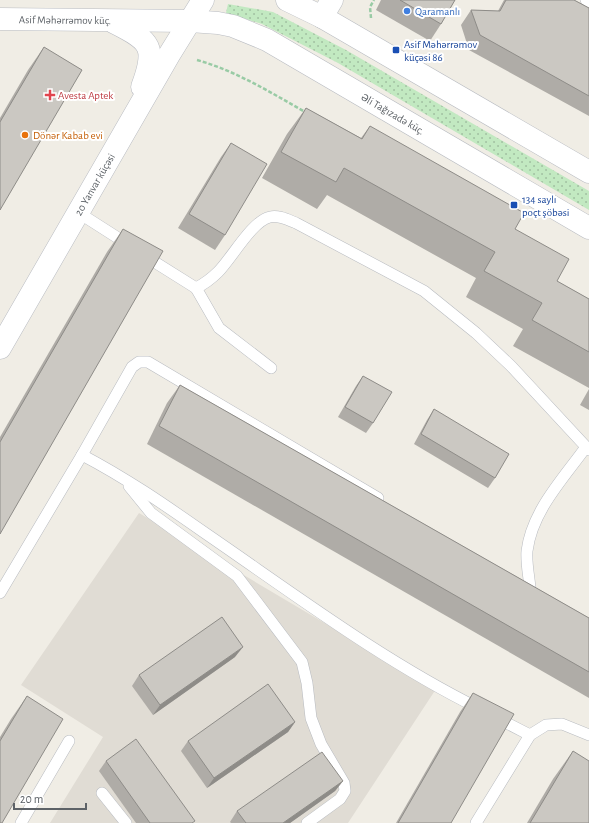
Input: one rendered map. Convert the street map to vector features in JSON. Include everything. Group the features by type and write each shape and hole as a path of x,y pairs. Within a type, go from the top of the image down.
{"main road":[{"name":"20 Yanvar küçəsi","path":"0,348 79,213 190,11 203,0"},
{"path":"287,0 327,9 589,172"},
{"name":"Əli Tağızadə küç.","path":"120,21 190,11 267,40 589,228"},
{"name":"Asif Məhərrəmov küç.","path":"0,19 120,21"},
{"path":"120,21 146,42 150,52 149,68 145,80 120,140"}],"lane":[{"path":"79,213 196,288 219,328 271,368"},
{"path":"196,288 208,281 219,271 259,222 269,217 278,216 296,223 424,291 476,333 511,366 588,448 544,505 530,533 527,553 533,590 517,581"},
{"path":"0,594 82,456 132,368 139,362 148,362 384,502"},
{"path":"82,456 121,476 325,615 436,688 530,735"},
{"path":"121,476 152,513 237,576 302,662 308,683 311,718 321,744 344,784 345,791 340,799 307,823"},
{"path":"476,823 530,735 546,725 562,724 589,735"},
{"path":"21,823 69,741"},
{"path":"102,793 126,823"}],"path":[{"path":"197,60 222,67 237,74 308,113"}],"shaded area":[{"path":"139,513 436,689 348,823 50,823 103,737 21,685"}],"green space":[{"path":"228,4 273,12 346,50 589,191 589,210 338,63 262,24 226,13"}],"building":[{"path":"400,0 455,0 441,24"},
{"path":"506,0 574,0 589,8 589,96 480,35 471,10 500,11"},
{"path":"44,47 82,70 0,210 0,122"},
{"path":"306,108 362,139 370,126 524,213 515,229 569,259 557,281 589,299 589,352 532,320 542,303 484,271 495,252 344,168 336,182 281,152"},
{"path":"231,143 267,164 225,235 189,214"},
{"path":"123,229 163,251 0,534 0,442"},
{"path":"363,376 392,392 373,423 345,407"},
{"path":"180,385 589,618 589,672 159,426"},
{"path":"434,409 509,454 495,478 421,434"},
{"path":"222,617 243,647 160,705 139,675"},
{"path":"268,684 295,722 214,778 188,741"},
{"path":"473,693 514,714 451,823 398,823"},
{"path":"27,696 63,719 2,823 0,823 0,741"},
{"path":"136,739 195,821 192,823 150,823 106,761"},
{"path":"573,751 589,761 589,823 530,823"},
{"path":"322,752 343,781 283,823 246,823 237,811"}],"place":[{"name":"Qaramanlı","path":"407,11"},
{"name":"Asif Məhərrəmov küçəsi 86","path":"396,50"},
{"name":"Avesta Aptek","path":"50,95"},
{"name":"Dönər Kabab evi","path":"25,135"},
{"name":"134 saylı poçt şöbəsi","path":"514,205"}]}
